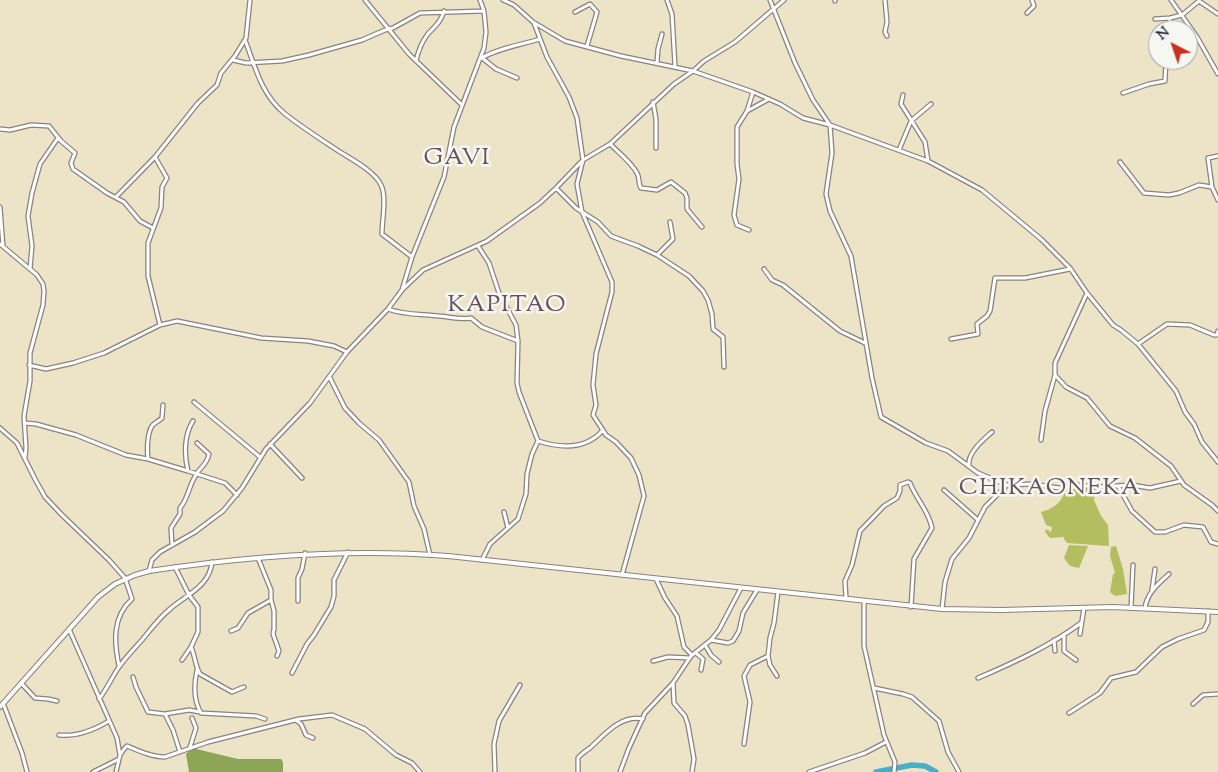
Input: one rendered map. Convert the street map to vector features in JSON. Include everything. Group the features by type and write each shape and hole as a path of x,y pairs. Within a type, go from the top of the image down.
{"main road":[{"path":"2,705 98,597 125,578 149,571 175,567 305,553 348,552 430,555 846,598 911,607 1002,610 1145,608 1218,612"}],"street":[{"path":"116,198 155,157 198,103 216,85 221,73 245,40 250,0"},
{"path":"365,0 416,62 462,105"},
{"path":"402,290 412,257 444,177 451,138 481,58 486,38 484,11 480,0"},
{"path":"505,0 520,9 533,22 565,41 622,56 693,71 753,92 803,118 830,125 928,161 970,182 1027,226 1070,268 1086,293 1113,325 1138,344 1176,391 1185,412 1194,424 1202,442 1218,462"},
{"path":"667,0 672,14 675,66"},
{"path":"770,0 794,63 813,100 830,125 832,153 826,194 830,211 852,256 872,378 881,417 917,438 948,451 969,467 1007,485 1032,484 1059,488 1075,485 1098,487 1132,485 1150,488 1181,482"},
{"path":"149,571 152,560 160,552 204,526 223,511 237,495 270,444 310,403 330,378 347,352 388,309 402,290 423,270 478,246 523,216 556,188 583,160 610,144 674,84 704,61 736,42 784,0"},
{"path":"885,0 887,22 885,32 887,36"},
{"path":"1027,13 1034,6 1032,0"},
{"path":"1171,0 1218,74"},
{"path":"1155,19 1182,15 1198,0 1218,14"},
{"path":"574,12 590,4 597,12 587,46"},
{"path":"416,62 426,37 440,22 444,11"},
{"path":"232,60 242,62 276,62 309,56 362,40 420,13 484,11"},
{"path":"533,22 547,57 574,109 583,160 578,184 582,212 612,282 612,292 596,354 593,385 596,405 593,415 606,435 616,442 631,458 639,476 644,496 622,576"},
{"path":"657,63 662,34"},
{"path":"481,58 498,50 512,48 540,39"},
{"path":"245,40 264,91 284,113 378,179 382,187 382,234 412,257"},
{"path":"481,58 496,69 517,78"},
{"path":"1123,93 1149,84 1166,81 1166,70"},
{"path":"749,230 737,225 734,215 740,179 737,164 737,127 746,111 753,92"},
{"path":"903,95 901,104 925,142 928,161"},
{"path":"746,111 769,99"},
{"path":"653,102 656,119 656,148"},
{"path":"899,150 912,121 931,104"},
{"path":"0,129 10,130 31,125 49,126 58,138 75,152 71,163 73,169 128,206 140,221 153,228"},
{"path":"30,269 32,239 28,216 32,193 40,164 58,138"},
{"path":"610,144 626,159 638,175 641,188 657,190 671,182 680,189 687,198 687,209 702,226"},
{"path":"1218,156 1208,158 1212,187 1218,200"},
{"path":"155,157 168,178 162,187 161,208 148,244 147,269 149,285 160,324"},
{"path":"1120,162 1144,193 1169,195 1198,185 1212,187"},
{"path":"556,188 582,212 598,222 611,236 657,255 689,276 703,291 711,307 713,329 723,337 724,367"},
{"path":"0,207 2,245 37,275 43,284 44,299 32,344 29,365 30,381 25,409 25,459"},
{"path":"657,255 672,239 670,222"},
{"path":"478,246 489,263 499,293 516,325 518,341 518,392 538,441"},
{"path":"951,339 978,334 977,324 988,316 990,311 995,278 1025,278 1070,268"},
{"path":"764,269 772,280 783,285 840,331 866,343"},
{"path":"1041,440 1045,411 1056,375 1055,363 1086,293"},
{"path":"388,309 456,320 471,318 482,326 518,341"},
{"path":"29,365 46,368 73,363 104,353 144,331 172,321 182,321 261,338 308,341 334,346 347,352"},
{"path":"1138,344 1167,324 1190,325 1214,335 1217,335 1218,331"},
{"path":"1056,375 1066,387 1087,398 1113,428 1135,438 1171,466 1181,482 1218,511"},
{"path":"330,378 345,408 379,440 409,482 414,506 424,529 430,555"},
{"path":"194,402 260,457"},
{"path":"148,459 150,432 153,424 162,418 164,405"},
{"path":"188,470 185,454 188,430 193,421"},
{"path":"25,423 67,432 126,455 188,470 225,484 233,489 237,495"},
{"path":"0,428 17,443 45,497 125,578 132,599 126,604 115,629 116,650 120,666"},
{"path":"599,436 603,430"},
{"path":"969,467 968,461 971,456 992,432"},
{"path":"538,441 551,445 575,447 599,436 606,435"},
{"path":"482,560 490,544 518,519 524,501 527,474 533,450 538,441"},
{"path":"172,545 171,528 180,514 180,508 184,504 196,474 206,464 209,454 197,444"},
{"path":"270,444 302,478"},
{"path":"846,598 845,577 852,565 860,532 884,506 897,498 900,486 908,482 916,499 926,512 932,528 914,559 911,607"},
{"path":"942,609 945,582 950,563 969,538 988,503 1007,485"},
{"path":"1118,486 1132,511 1155,532 1165,532 1184,525 1204,528 1211,542 1218,544"},
{"path":"944,490 978,520"},
{"path":"504,512 508,528"},
{"path":"292,673 306,644 314,635 331,606 334,596 334,580 348,552"},
{"path":"298,600 297,579 302,569 305,553"},
{"path":"258,558 271,590 274,611 274,629 272,634 279,651 277,656"},
{"path":"99,699 120,666 162,616 207,579 212,570 212,562"},
{"path":"1131,608 1133,564"},
{"path":"175,567 189,595 198,607 199,616 199,629 191,647 182,660"},
{"path":"1152,591 1155,570"},
{"path":"1145,608 1147,599 1152,591 1169,574"},
{"path":"656,579 665,598 677,616 684,647 693,655 703,659 702,670"},
{"path":"620,772 647,711 673,683 693,655 711,640 721,626 741,588"},
{"path":"711,640 728,643 733,641 739,631 743,613 757,590"},
{"path":"776,676 768,656 778,592"},
{"path":"230,631 238,628 248,613 271,600"},
{"path":"864,601 864,646 886,742 895,762 894,772"},
{"path":"1080,634 1084,608"},
{"path":"1069,713 1102,692 1111,678 1136,672 1159,649 1178,639 1204,630 1207,625 1208,611"},
{"path":"978,678 1020,659 1064,635 1081,623"},
{"path":"69,628 117,738 120,757"},
{"path":"1064,635 1064,651 1076,660"},
{"path":"1054,640 1055,651"},
{"path":"705,645 711,655 719,662"},
{"path":"191,647 196,658 195,693 200,712"},
{"path":"653,661 668,657 693,655"},
{"path":"744,744 750,702 744,676 750,665 768,656"},
{"path":"197,670 205,677 232,692 244,687"},
{"path":"133,677 149,713 165,714 189,710 203,714 256,716 266,719"},
{"path":"21,683 35,698 57,702"},
{"path":"673,683 674,703 685,716 688,725 694,759 692,772"},
{"path":"495,772 494,744 499,721 520,685"},
{"path":"874,688 912,697 939,721 948,752 959,772"},
{"path":"1193,704 1203,695 1218,694"},
{"path":"2,705 22,753 27,772"},
{"path":"165,714 180,752"},
{"path":"116,772 120,757 127,746 159,757 295,720 332,715 372,734 396,755 412,763 420,772"},
{"path":"189,748 196,728 192,718"},
{"path":"578,772 578,758 601,736 624,720 631,718 643,719"},
{"path":"295,720 300,724 306,735 313,738"},
{"path":"59,735 94,730 109,721"},
{"path":"810,772 871,750 886,742"},
{"path":"93,772 120,757"}],"green space":[{"path":"1073,485 1094,488 1096,490 1094,500 1101,516 1108,525 1109,546 1067,543 1064,537 1050,538 1045,532 1046,529 1051,532 1052,527 1046,525 1041,512 1056,505 1062,499 1065,491"},
{"path":"1069,545 1088,546 1079,568 1070,566 1064,558"},
{"path":"1116,546 1123,569 1127,594 1115,596 1110,592 1113,574 1115,573 1110,556 1111,547"},
{"path":"192,748 238,759 281,759 283,762 283,772 189,772 186,754"}],"waterway":[{"path":"876,772 912,765 925,766 936,772"}],"district":[{"name":"GAVI","path":"457,160"},
{"name":"KAPITAO","path":"507,307"},
{"name":"CHIKAONEKA","path":"1050,490"}]}
